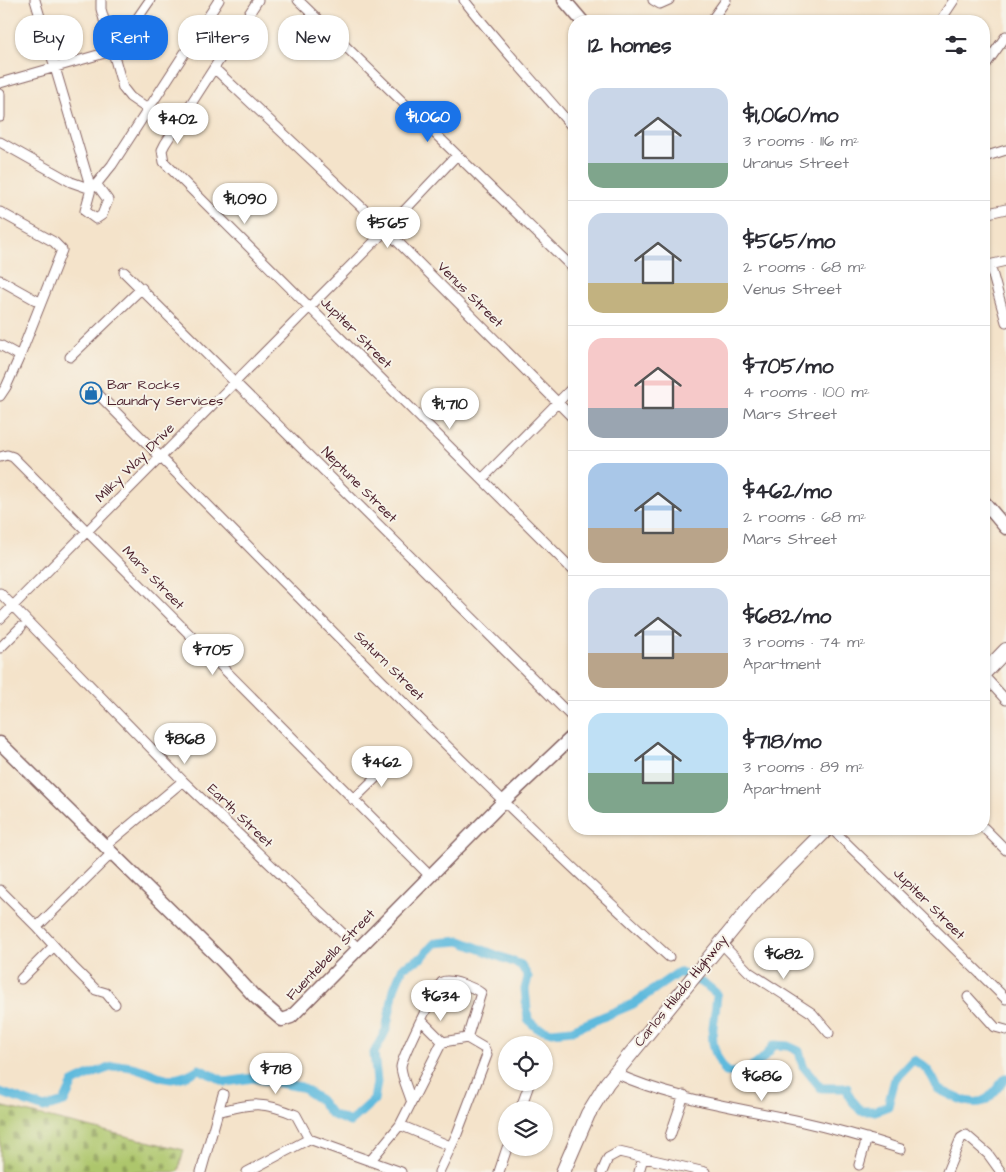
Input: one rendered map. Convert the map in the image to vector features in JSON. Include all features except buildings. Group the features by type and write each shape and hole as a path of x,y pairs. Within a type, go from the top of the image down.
{"main road":[{"path":"990,667 1006,650"},
{"name":"Carlos Hilado Highway","path":"563,1172 588,1114 615,1073 758,898 821,835"}],"street":[{"path":"35,0 94,187"},
{"path":"101,0 103,15"},
{"path":"140,15 150,0"},
{"path":"94,187 149,110 219,0"},
{"path":"115,60 123,88 130,97 175,128 258,0"},
{"path":"298,0 568,264"},
{"path":"464,0 490,33 527,72 568,122"},
{"path":"564,0 577,15"},
{"path":"654,1 660,4 669,0"},
{"path":"715,15 726,0"},
{"path":"944,15 954,0"},
{"path":"990,59 1006,36"},
{"path":"0,83 93,56"},
{"name":"Venus Street","path":"214,68 386,230 568,413"},
{"path":"0,94 0,117"},
{"name":"Jupiter Street","path":"175,128 165,144 162,156 167,166 310,306 568,565"},
{"path":"0,142 70,182 94,187"},
{"path":"990,155 1006,150"},
{"name":"Milky Way Drive","path":"0,619 237,382 457,155"},
{"path":"990,213 1006,209"},
{"path":"0,212 54,242 62,250 20,356 0,396"},
{"path":"990,265 1006,261"},
{"name":"Neptune Street","path":"124,272 237,382 568,713"},
{"path":"990,275 1006,322"},
{"path":"0,280 41,303"},
{"path":"70,357 142,288"},
{"path":"0,345 20,356"},
{"name":"Saturn Street","path":"94,390 504,801 594,889 669,957"},
{"path":"482,479 568,392"},
{"name":"Mars Street","path":"0,457 7,455 13,457 430,876"},
{"path":"990,509 1006,528"},
{"name":"Earth Street","path":"0,593 183,781 358,948"},
{"path":"0,648 21,627"},
{"path":"990,681 1006,700"},
{"name":"Fuentebella Street","path":"0,743 223,962 254,996 282,1020 291,1017 504,801 568,741"},
{"path":"353,800 394,760"},
{"path":"37,927 108,850 183,781"},
{"path":"990,834 1006,850"},
{"name":"Jupiter Street","path":"838,835 1006,999"},
{"path":"0,890 37,927 53,947 94,987 106,993 115,1004"},
{"path":"721,943 749,972 812,1013 829,1033"},
{"path":"21,979 53,947"},
{"path":"411,1100 401,1067 414,1031 437,987 442,982 450,981 479,991 482,996 467,1038"},
{"path":"968,996 995,1027 1006,1030"},
{"path":"421,1020 444,1042"},
{"path":"439,1172 457,1134 487,1054 484,1048 467,1038 444,1042"},
{"path":"371,1160 400,1125 411,1100 418,1091 444,1042"},
{"path":"615,1073 633,1081 719,1105 797,1120 901,1149"},
{"path":"201,1172 222,1094"},
{"path":"670,1136 684,1095"},
{"path":"218,1112 247,1105 262,1104 276,1107 296,1115 309,1139 401,1172"},
{"path":"400,1125 450,1146"},
{"path":"947,1172 961,1138 966,1135 988,1154 1001,1172"},
{"path":"860,1165 867,1138"},
{"path":"247,1172 309,1139"},
{"path":"602,1172 605,1162 612,1154 626,1153 676,1169 705,1172"},
{"path":"499,1172 504,1156"},
{"path":"639,1172 643,1158"}],"green space":[{"path":"0,1106 184,1150 178,1172 0,1172"}],"waterway":[{"path":"0,1092 44,1108 64,1102 73,1083 113,1067 125,1066 136,1068 169,1079 187,1075 199,1069 226,1082 253,1078 301,1087 320,1100 331,1114 350,1122 374,1100 377,1082 374,1053 386,1030 394,989 403,967 421,958 435,943 460,941 521,965 528,977 525,989 528,1020 537,1028 552,1032 572,1030 633,1004 679,972 706,985 717,994 712,1034 715,1051 726,1072 741,1072 754,1066 765,1057 774,1045 788,1046 799,1051 803,1066 821,1088 847,1088 850,1098 861,1111 875,1111 888,1106 895,1079 913,1060 922,1065 934,1079 938,1089 969,1102 981,1102 987,1099 1006,1078"}],"place":[{"name":"Bar Rocks Laundry Services","path":"91,393"}]}
